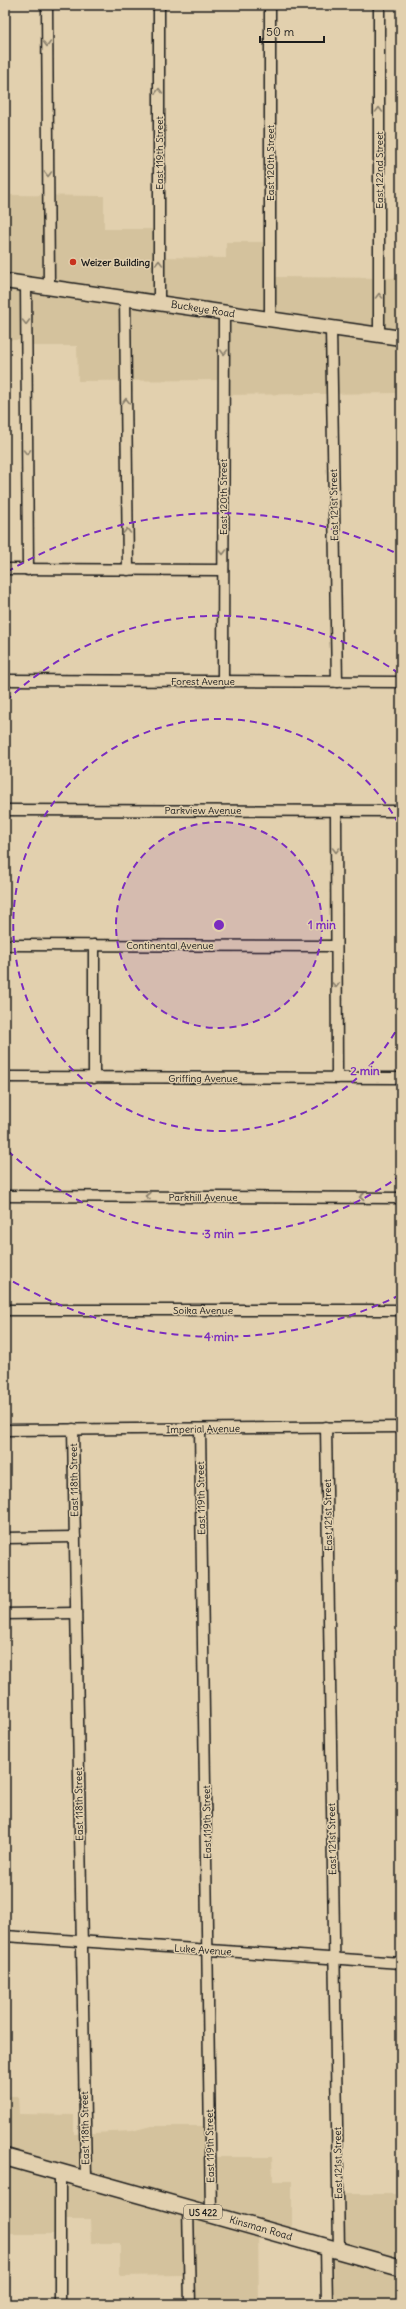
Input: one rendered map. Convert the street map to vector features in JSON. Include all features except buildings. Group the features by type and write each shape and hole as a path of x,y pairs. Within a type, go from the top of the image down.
{"main road":[{"name":"Kinsman Road","path":"5,2157 401,2268"}],"street":[{"path":"47,5 49,287"},
{"name":"East 119th Street","path":"159,5 159,302"},
{"name":"East 120th Street","path":"270,5 270,320"},
{"name":"East 122nd Street","path":"379,5 379,335"},
{"name":"Buckeye Road","path":"5,281 401,338"},
{"path":"26,283 28,570"},
{"path":"125,298 128,570"},
{"name":"East 120th Street","path":"223,681 224,313"},
{"name":"East 121st Street","path":"331,329 337,682"},
{"path":"5,569 223,570"},
{"name":"Forest Avenue","path":"5,680 401,682"},
{"name":"Parkview Avenue","path":"5,810 401,811"},
{"path":"336,811 337,1078"},
{"name":"Continental Avenue","path":"5,945 336,946"},
{"path":"94,945 94,1078"},
{"name":"Griffing Avenue","path":"5,1078 401,1078"},
{"name":"Parkhill Avenue","path":"5,1196 401,1198"},
{"name":"Soika Avenue","path":"5,1310 401,1310"},
{"name":"East 121st Street","path":"326,1427 334,1958 333,2249 327,2304"},
{"name":"Imperial Avenue","path":"5,1430 401,1427"},
{"name":"East 118th Street","path":"73,1429 86,2179"},
{"name":"East 119th Street","path":"200,1429 209,1950 211,2214"},
{"path":"5,1538 75,1537"},
{"path":"5,1614 76,1613"},
{"name":"Luke Avenue","path":"5,1936 401,1963"},
{"path":"60,2172 60,2304"},
{"path":"188,2208 190,2304"}],"shaded area":[{"path":"5,195 104,196 104,229 159,229 159,257 226,258 226,242 270,242 271,277 401,278 401,393 224,395 223,380 78,381 77,346 26,346 26,340 5,340"},
{"path":"5,2096 18,2096 19,2114 74,2115 74,2134 132,2131 151,2126 206,2126 206,2157 272,2157 273,2181 292,2181 292,2237 258,2228 259,2304 183,2304 182,2275 120,2276 120,2243 91,2243 90,2219 60,2219 60,2234 5,2234"},
{"path":"338,2194 401,2194 401,2304 327,2304 326,2247 339,2251"}],"place":[{"name":"Weizer Building","path":"73,262"}]}
